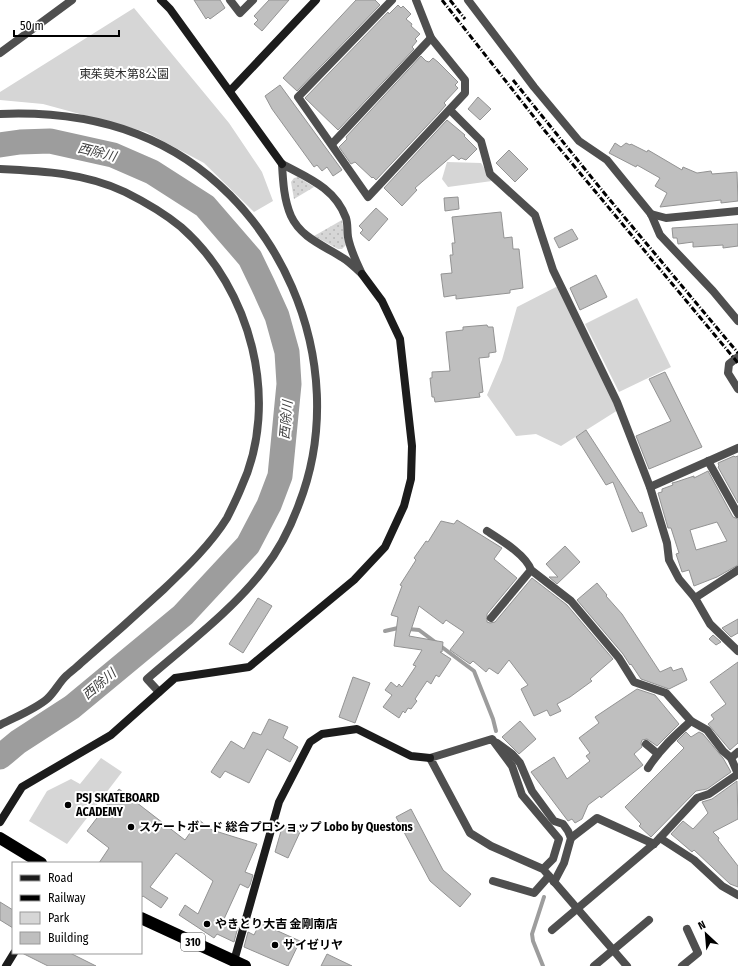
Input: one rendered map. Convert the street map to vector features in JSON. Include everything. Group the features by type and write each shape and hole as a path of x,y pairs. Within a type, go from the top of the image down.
{"highway":[{"path":"0,838 39,862"},
{"name":"310","path":"142,918 240,963"}],"street":[{"path":"0,53 72,0"},
{"path":"161,0 170,9 282,164 321,184 331,193 341,207 346,220 348,238 362,274"},
{"path":"230,0 240,13 252,0"},
{"path":"230,92 316,0"},
{"path":"392,0 298,97 368,197 465,93 465,80 431,38 416,0"},
{"path":"468,0 534,87 579,141 607,160 651,214 660,235 713,291 738,321"},
{"path":"332,144 431,38"},
{"path":"450,110 481,141 490,174 535,215 553,270 617,402 650,487 667,543 669,560 679,579 695,598 710,624 738,651"},
{"path":"0,114 56,114 96,121 139,135 196,167 217,183 255,223 282,265 295,292 304,316 311,343 314,365 317,418 305,489 299,505 266,568 251,586 147,679 159,692"},
{"path":"0,822 22,786 111,735 175,678 248,667 354,580 385,547 404,506 412,464 412,446 400,339 382,301 362,274 345,259 310,239 291,217 285,197 282,164"},
{"path":"0,169 48,172 88,178 123,191 148,204 180,227 195,241 219,272 237,302 257,370 259,411 253,453 242,486 226,518 209,541 183,570 119,631 66,676 47,699 0,725"},
{"path":"651,214 666,218 738,212"},
{"path":"738,356 729,364 728,373 738,389"},
{"path":"650,487 738,448"},
{"path":"708,461 738,514"},
{"path":"487,532 504,542 529,564 531,570 571,602 619,658 634,682 666,693 691,721 707,730 723,751 731,758 738,774 709,794 697,798 654,844 578,910 552,930"},
{"path":"491,618 531,570"},
{"path":"695,598 738,570"},
{"path":"648,768 674,736 691,721"},
{"path":"240,963 279,802 310,742 322,734 357,729 411,756 430,758 492,739"},
{"path":"492,739 512,754 520,763 532,791 554,821 563,824 568,830 570,838 564,863 551,879 534,893 493,881"},
{"path":"492,739 512,766 522,795 559,839 554,859 543,869"},
{"path":"646,744 658,754"},
{"path":"731,758 738,752"},
{"path":"430,758 470,833 491,846 543,869 627,966"},
{"path":"570,838 597,818 654,844"},
{"path":"660,838 694,860 722,886 738,895"},
{"path":"594,966 649,920"},
{"path":"682,966 698,953 687,929"},
{"path":"6,966 13,954"}],"green space":[{"name":"東茱萸木第8公園","path":"134,8 229,123 262,172 273,201 254,212 204,163 146,132 43,104 0,100 0,92"},
{"path":"447,162 481,163 492,181 448,187 442,179"},
{"path":"298,177 314,187 294,199 291,182 294,178"},
{"path":"342,220 346,245 342,249 338,249 314,236"},
{"path":"558,286 618,410 561,446 536,434 516,436 487,395 502,360 517,307"},
{"path":"637,298 671,367 619,392 585,324"},
{"name":"PSJ SKATEBOARD ACADEMY","path":"101,758 122,772 67,844 29,821 47,791 71,779 80,784"}],"building":[{"path":"194,0 220,0 225,8 210,19 208,17 206,19"},
{"path":"269,0 289,0 262,31 254,24 258,20 254,16"},
{"path":"356,0 375,0 380,5 297,91 283,78"},
{"path":"398,5 401,8 403,6 411,14 406,19 420,34 415,39 417,41 412,47 414,49 338,130 305,98 388,12 389,14"},
{"path":"421,56 426,61 429,62 433,58 438,62 458,82 455,85 458,88 444,103 446,105 439,113 376,180 355,162 351,164 339,147 347,139 346,137"},
{"path":"280,85 342,170 333,176 327,167 322,171 317,165 314,167 272,109 265,96"},
{"path":"478,97 491,109 480,120 468,109"},
{"path":"447,120 465,135 464,136 477,149 466,160 461,158 459,160 453,155 415,188 417,190 402,206 384,188"},
{"path":"615,143 621,147 626,143 647,152 648,150 682,170 683,167 697,173 711,171 712,174 737,172 738,201 721,203 721,200 660,207 667,193 655,186 660,178 637,165 636,167 609,153"},
{"path":"509,150 528,169 515,182 496,163"},
{"path":"458,197 459,209 445,211 444,198"},
{"path":"376,208 388,219 369,241 360,233 363,230 359,226"},
{"path":"501,212 504,238 512,237 513,249 519,249 523,288 510,290 510,293 456,299 456,295 444,297 441,274 452,273 450,255 453,255 452,243 455,243 452,217"},
{"path":"738,224 738,246 723,248 723,245 693,247 693,242 678,244 677,238 673,238 672,228"},
{"path":"572,229 578,239 559,248 554,238"},
{"path":"596,275 607,297 580,310 570,288"},
{"path":"487,325 488,327 493,327 496,352 489,353 489,357 479,358 483,392 479,393 480,397 435,402 434,397 432,397 430,378 432,378 432,372 450,371 446,332 463,330 463,327"},
{"path":"665,372 702,447 649,469 636,436 671,421 649,379"},
{"path":"586,430 640,513 642,512 647,526 632,532 613,482 606,485 576,437"},
{"path":"734,456 738,456 738,503 718,467 718,463"},
{"path":"708,471 733,517 738,519 738,565 717,577 694,586 689,570 682,572 676,554 679,553 671,528 668,528 658,493 662,492 662,489 673,485 672,483 694,476 694,478","holes":["717,522 727,541 696,550 690,530"]},
{"path":"457,520 502,548 494,559 517,578 487,614 487,622 495,622 532,578 567,605 613,659 590,679 592,681 570,697 557,704 561,711 550,716 547,710 534,716 521,689 528,685 509,660 498,674 489,668 486,672 473,661 470,664 450,650 464,632 446,620 443,624 419,606 409,636 443,642 442,652 440,652 451,659 439,677 436,675 431,684 427,681 415,699 417,701 411,709 408,708 405,713 403,711 399,718 383,707 392,695 385,690 391,682 397,687 399,684 402,687 416,666 413,665 422,650 394,646 398,617 391,615 402,586 400,585 416,560 414,558 426,541 428,542 441,521 454,524"},
{"path":"565,546 580,562 557,584 549,577 558,577 546,564"},
{"path":"597,583 622,614 660,672 671,667 673,671 682,668 687,680 669,689 641,679 623,654 577,600"},
{"path":"258,598 272,606 243,653 229,644"},
{"path":"738,619 738,633 731,637 722,628"},
{"path":"713,635 721,642 716,645 709,639"},
{"path":"738,662 738,743 730,750 708,724 714,719 711,715 726,704 710,682"},
{"path":"353,677 370,683 355,723 339,717"},
{"path":"637,689 655,695 679,724 657,746 647,739 642,740 642,747 634,754 643,765 601,798 600,796 588,805 582,819 575,823 572,819 568,821 531,772 554,757 567,779 590,761 586,756 590,753 579,738 599,723 595,717"},
{"path":"269,719 288,727 283,738 298,747 290,762 267,749 249,783 225,771 220,778 211,772 231,741 244,749 253,732 261,735"},
{"path":"520,721 536,739 519,754 502,737"},
{"path":"686,732 691,737 699,732 703,734 723,758 731,772 707,789 696,791 651,837 639,826 641,824 625,807 684,748 677,741"},
{"path":"737,781 738,819 713,832 719,838 718,840 738,866 738,887 730,884 694,850 692,852 671,834 683,821 693,829 708,813 702,802 712,799"},
{"path":"119,789 185,840 199,820 212,830 257,844 245,872 253,875 250,885 248,888 240,884 224,919 238,927 234,942 217,934 214,938 179,915 185,905 198,914 213,881 176,853 150,887 168,898 161,908 143,896 142,897 142,862 100,862 109,848 87,831"},
{"path":"411,809 443,870 471,894 460,907 430,881 396,817"},
{"path":"283,824 300,832 288,858 275,852"},
{"path":"0,902 12,909 12,927 0,920"},
{"path":"260,923 300,941 288,966 244,947 248,932 254,935"},
{"path":"24,954 72,954 96,966 48,966"},
{"path":"327,954 352,966 321,966"}],"waterway":[{"name":"西除川","path":"0,145 20,142 50,141 113,155 152,172 205,206 250,258 263,285 277,316 287,352 289,384 280,476 269,505 248,545 183,615 72,707 18,742 0,757"},
{"path":"385,631 398,628 419,630 474,671 493,719 496,731"},
{"path":"543,966 533,941 532,934 544,897"}],"railway":[{"path":"442,0 545,131 738,363"},
{"path":"450,0 465,19"},
{"path":"513,80 605,194 738,353"}],"place":[{"name":"PSJ SKATEBOARD ACADEMY","path":"68,805"},
{"name":"スケートボード 総合プロショップ Lobo by Questons","path":"131,827"},
{"name":"やきとり大吉 金剛南店","path":"207,924"},
{"name":"サイゼリヤ","path":"275,945"}]}
